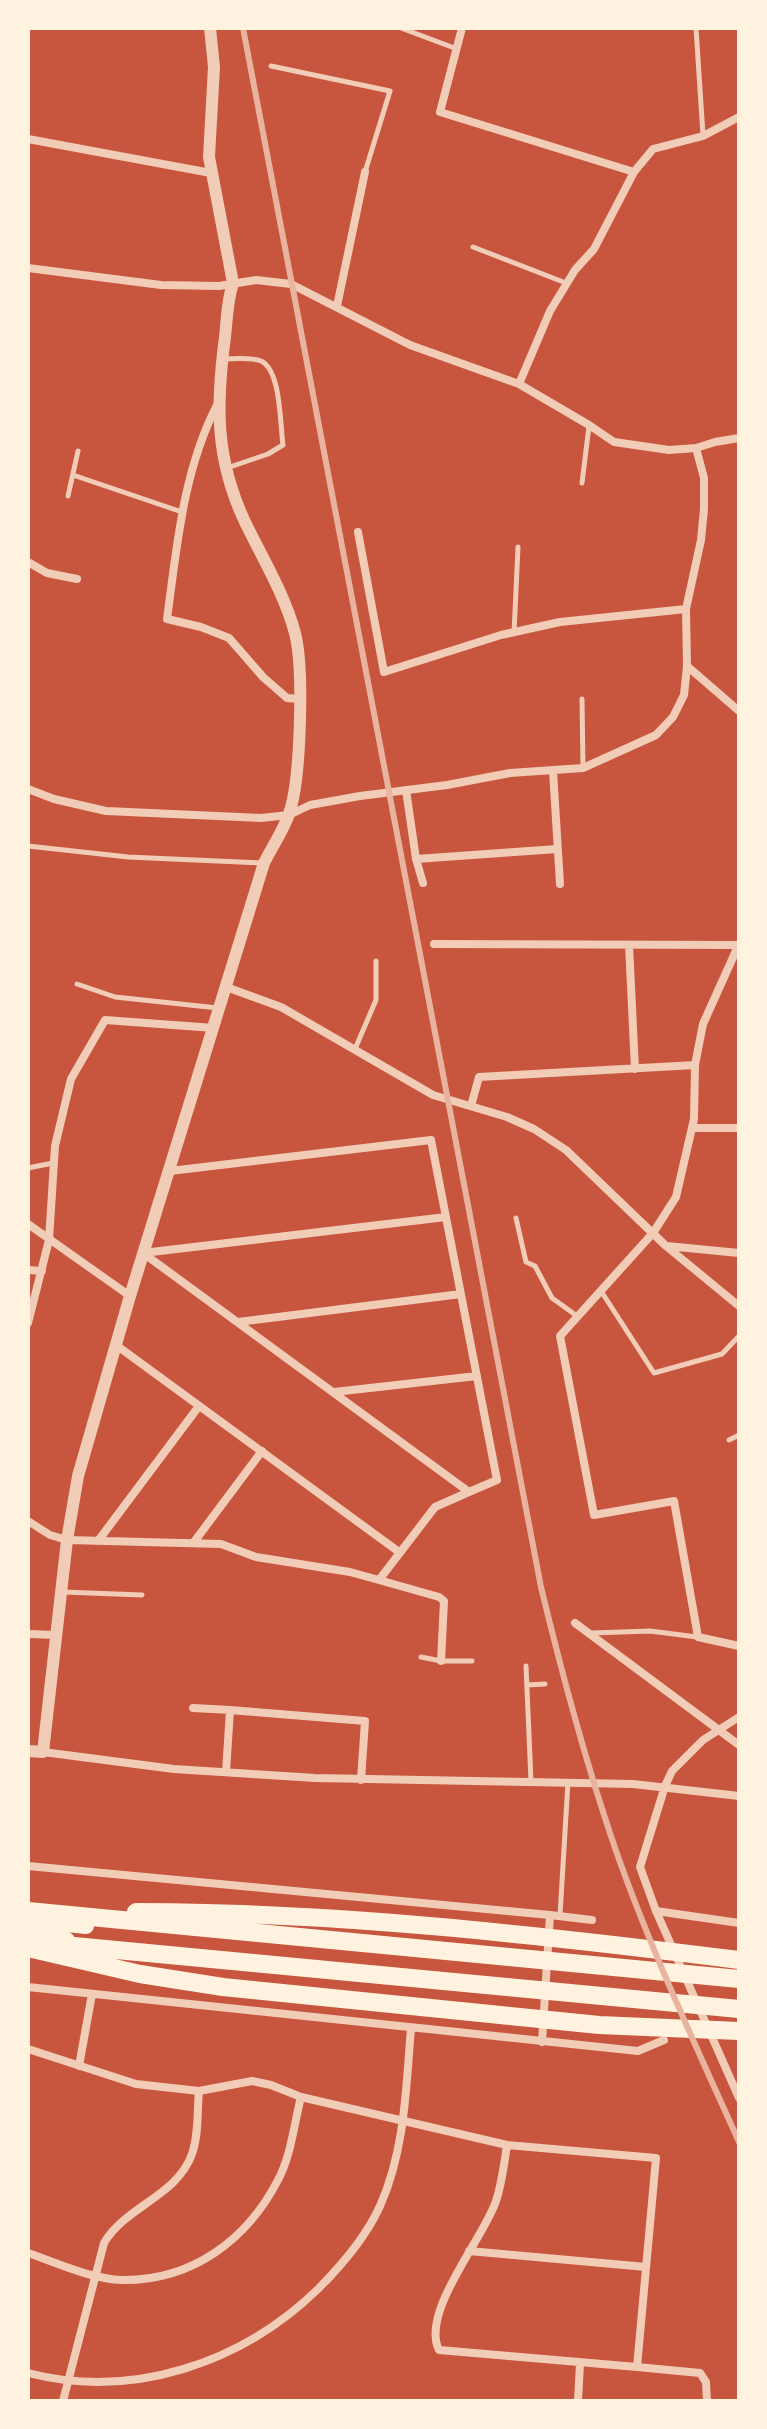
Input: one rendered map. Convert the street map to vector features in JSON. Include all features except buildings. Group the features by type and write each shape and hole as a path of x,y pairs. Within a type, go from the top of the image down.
{"highway":[{"path":"28,1904 119,1921"},
{"path":"28,1912 739,1979"},
{"path":"28,1912 229,1912 518,1934 739,1960"},
{"path":"28,1939 739,2009"},
{"path":"28,1948 140,1974 223,1987 599,2025 739,2031"}],"main road":[{"path":"28,1920 512,1973 28,1939"}],"street":[{"path":"43,1752 67,1540 78,1476 143,1253 264,863 289,815 295,792 299,658 290,615 244,519 221,445 218,404 228,301 233,283 211,173 208,142 214,67 210,28"},
{"path":"462,28 440,112 634,172"},
{"path":"519,384 550,311 566,283 594,249 634,172 653,149 703,136 739,117"},
{"path":"28,139 211,173"},
{"path":"337,306 365,172"},
{"path":"28,268 161,285 219,286 256,280 282,282 337,306 410,345 519,384 614,442 669,450 696,448 739,438"},
{"path":"218,404 201,436 182,512 167,619 229,638 263,677 287,698 300,699"},
{"path":"28,789 54,799 106,811 261,818 289,815 310,805 510,773 583,768 656,735 673,717 684,695 686,609 701,540 704,509 704,478 696,448"},
{"path":"358,532 384,672 560,622 686,609"},
{"path":"28,562 47,573 77,579"},
{"path":"687,666 739,711"},
{"path":"553,771 560,884"},
{"path":"406,790 416,859 423,883"},
{"path":"416,859 557,849"},
{"path":"434,944 739,944 703,1024 695,1065 692,1128 676,1197 653,1233 560,1336 594,1515 674,1501 698,1637 739,1646"},
{"path":"629,945 635,1069"},
{"path":"226,987 281,1007 433,1095 534,1129 566,1150 666,1246 739,1306"},
{"path":"28,1323 49,1240 55,1146 71,1079 105,1020 214,1028"},
{"path":"471,1106 479,1077 695,1065"},
{"path":"692,1128 739,1128"},
{"path":"170,1171 431,1140 497,1480 435,1507 379,1580"},
{"path":"143,1253 446,1217"},
{"path":"28,1224 130,1296"},
{"path":"666,1246 739,1253"},
{"path":"143,1253 469,1492"},
{"path":"28,1270 42,1271"},
{"path":"237,1322 461,1294"},
{"path":"116,1345 399,1552"},
{"path":"333,1392 477,1376"},
{"path":"98,1541 199,1406"},
{"path":"194,1542 262,1451"},
{"path":"28,1521 50,1535 67,1540 221,1544 256,1557 350,1572 439,1597 444,1601 441,1661"},
{"path":"575,1623 739,1745"},
{"path":"28,1634 57,1635"},
{"path":"193,1708 365,1721 361,1780"},
{"path":"226,1772 230,1710"},
{"path":"739,1717 683,1757 672,1771 640,1867 656,1911 739,2098"},
{"path":"28,1751 226,1772 361,1780 665,1786 739,1796"},
{"path":"28,1866 592,1920"},
{"path":"656,1911 739,1923"},
{"path":"542,2042 555,1916"},
{"path":"28,1987 638,2051 664,2040"},
{"path":"79,2066 92,1994"},
{"path":"28,2373 69,2380 111,2382 153,2377 192,2368 230,2353 273,2328 337,2270 362,2238 379,2209 393,2173 404,2122 411,2028"},
{"path":"28,2049 136,2084 199,2091 252,2081 301,2097 507,2145 656,2158 637,2367"},
{"path":"63,2401 104,2243 118,2223 165,2191 185,2168 195,2139 199,2091"},
{"path":"28,2253 95,2275 121,2280 182,2270 216,2255 249,2224 279,2178 301,2097"},
{"path":"507,2145 496,2202 452,2280 441,2310 434,2340 439,2350 700,2373 706,2382 707,2401"},
{"path":"469,2251 646,2267"},
{"path":"578,2401 580,2363"}],"lane":[{"path":"401,28 458,49"},
{"path":"696,28 703,136"},
{"path":"271,66 390,91 365,172"},
{"path":"473,247 566,283"},
{"path":"222,359 258,359 270,366 275,380 283,445 268,454 227,468"},
{"path":"582,483 589,425"},
{"path":"68,496 78,451"},
{"path":"73,475 182,512"},
{"path":"514,633 518,547"},
{"path":"582,699 583,768"},
{"path":"28,846 128,857 264,863"},
{"path":"355,1049 376,1000 376,961"},
{"path":"77,984 115,997 220,1008"},
{"path":"28,1168 53,1163"},
{"path":"516,1218 526,1262 535,1266 552,1298 578,1317"},
{"path":"601,1290 654,1373 722,1354 739,1336"},
{"path":"729,1440 739,1435"},
{"path":"62,1592 142,1595"},
{"path":"591,1633 650,1631 698,1637"},
{"path":"421,1657 441,1661 472,1661"},
{"path":"526,1666 531,1782"},
{"path":"527,1685 545,1684"},
{"path":"555,1916 568,1782"}],"railway":[{"path":"243,28 541,1587 574,1717 614,1845 657,1958 739,2142"}]}
